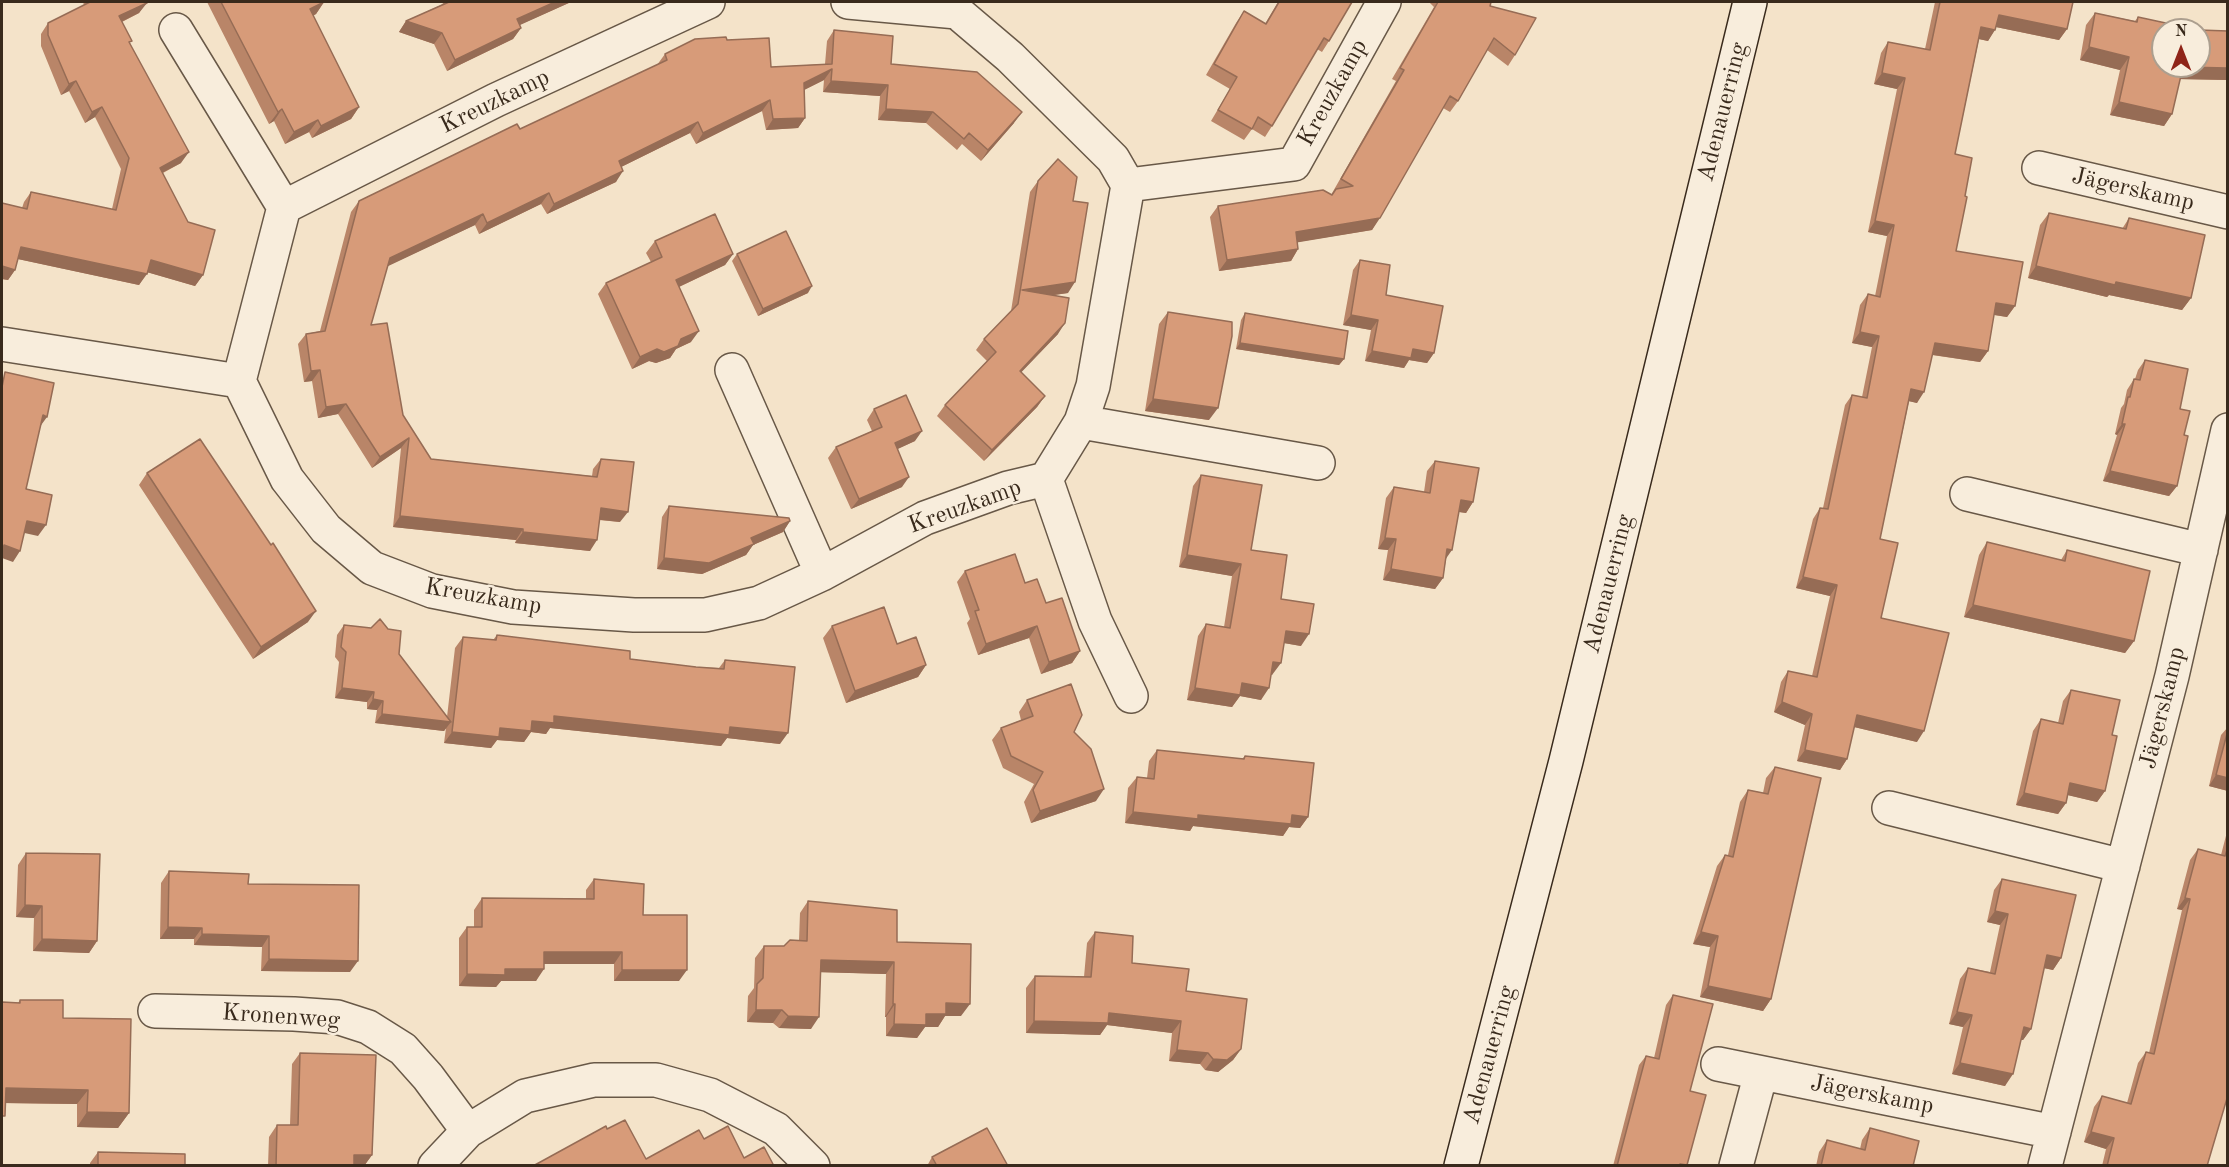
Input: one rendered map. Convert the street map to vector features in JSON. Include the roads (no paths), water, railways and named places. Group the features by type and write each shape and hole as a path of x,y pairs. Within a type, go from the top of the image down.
{"street":[{"name":"Kreuzkamp","path":"284,207 496,100 708,2"},
{"path":"848,2 958,7 1113,159 1128,185"},
{"name":"Kreuzkamp","path":"239,381 287,479 326,529 372,568 432,591 513,607 634,615 705,615 759,603 822,574 888,536 925,518 1008,488 1046,479 1081,422 1093,386 1128,185 1294,164 1384,2"},
{"name":"Adenauerring","path":"1461,1166 1566,761 1750,2"},
{"path":"2,344 239,381 284,207 176,30"},
{"name":"Jägerskamp","path":"2039,168 2228,212"},
{"path":"732,370 822,574"},
{"path":"1081,422 1318,463"},
{"name":"Jägerskamp","path":"2045,1166 2172,676 2228,430"},
{"name":"Kreuzkamp","path":"1046,479 1095,621 1131,696"},
{"path":"1966,494 2201,550"},
{"path":"1889,808 2123,866"},
{"name":"Kronenweg","path":"155,1011 337,1017 368,1027 403,1049 428,1077 468,1131"},
{"name":"Jägerskamp","path":"1718,1064 2054,1132"},
{"path":"1736,1166 1761,1073"},
{"path":"435,1166 468,1131 525,1096 594,1080 656,1080 710,1095 776,1129 813,1166"}]}
